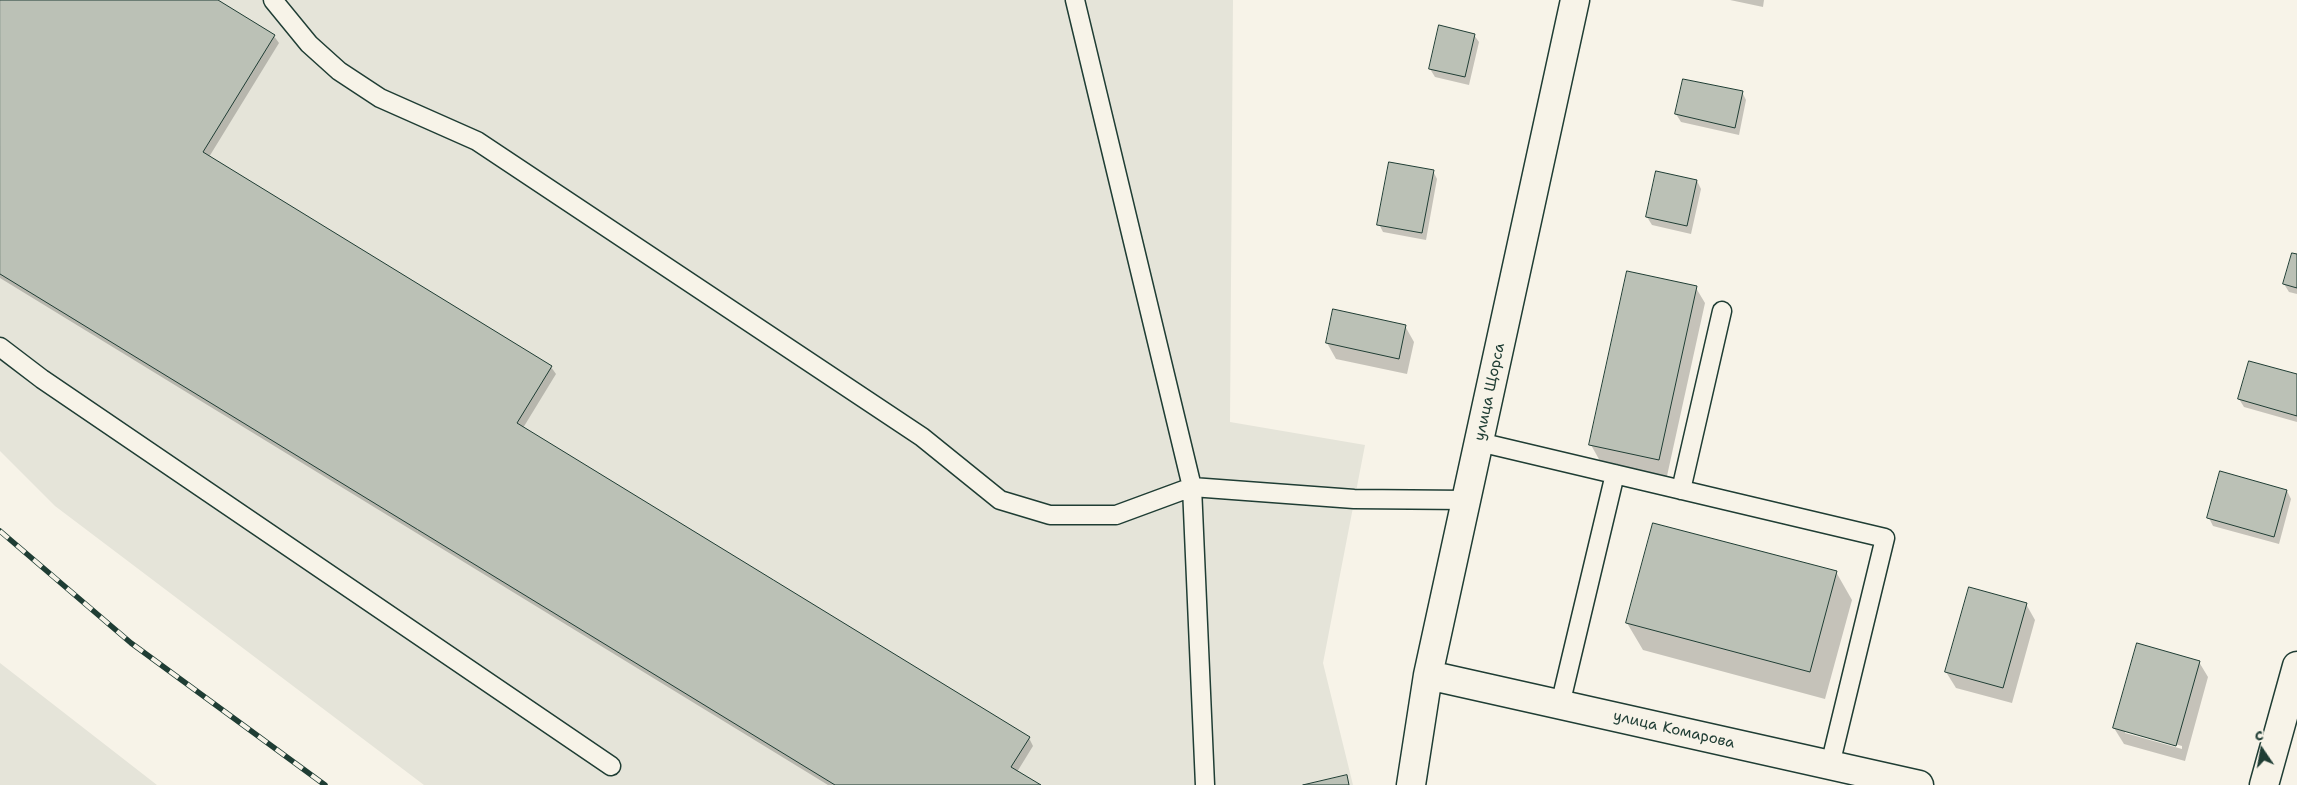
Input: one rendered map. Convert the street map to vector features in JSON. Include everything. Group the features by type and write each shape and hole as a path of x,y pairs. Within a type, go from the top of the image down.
{"street":[{"name":"улица Щорса","path":"1410,785 1428,675 1575,0"},
{"path":"2264,785 2297,666"},
{"name":"улица Комарова","path":"1428,675 1919,785"}],"lane":[{"path":"273,0 309,44 339,71 380,98 477,140 922,437 1000,500 1050,515 1116,516 1192,487 1354,499 1467,500"},
{"path":"1075,0 1192,487 1205,785"},
{"path":"1681,490 1722,311"},
{"path":"0,347 42,379 611,766"},
{"path":"1479,442 1885,538 1830,765"},
{"path":"1560,705 1615,474"}],"shaded area":[{"path":"0,0 1233,0 1230,422 1365,445 1323,663 1353,785 424,785 55,506 0,451"},
{"path":"0,663 157,785 0,785"}],"building":[{"path":"0,0 218,0 275,35 203,152 552,366 517,423 1030,737 1011,767 1041,785 835,785 0,274"},
{"path":"1439,25 1475,34 1465,77 1429,69"},
{"path":"1683,79 1743,91 1735,128 1675,114"},
{"path":"1389,162 1434,170 1422,233 1377,225"},
{"path":"1656,171 1697,180 1687,226 1646,217"},
{"path":"2292,253 2297,254 2297,288 2283,284"},
{"path":"1627,271 1697,286 1659,460 1589,445"},
{"path":"1333,309 1406,325 1399,359 1326,343"},
{"path":"2249,361 2297,374 2297,416 2238,399"},
{"path":"2220,471 2287,490 2274,537 2207,518"},
{"path":"1653,523 1837,571 1810,672 1626,623"},
{"path":"1969,587 2027,603 2003,688 1945,672"},
{"path":"2137,643 2200,661 2176,746 2113,728"},
{"path":"1347,775 1349,785 1303,785"}],"railway":[{"path":"0,531 131,643 325,785"}]}
